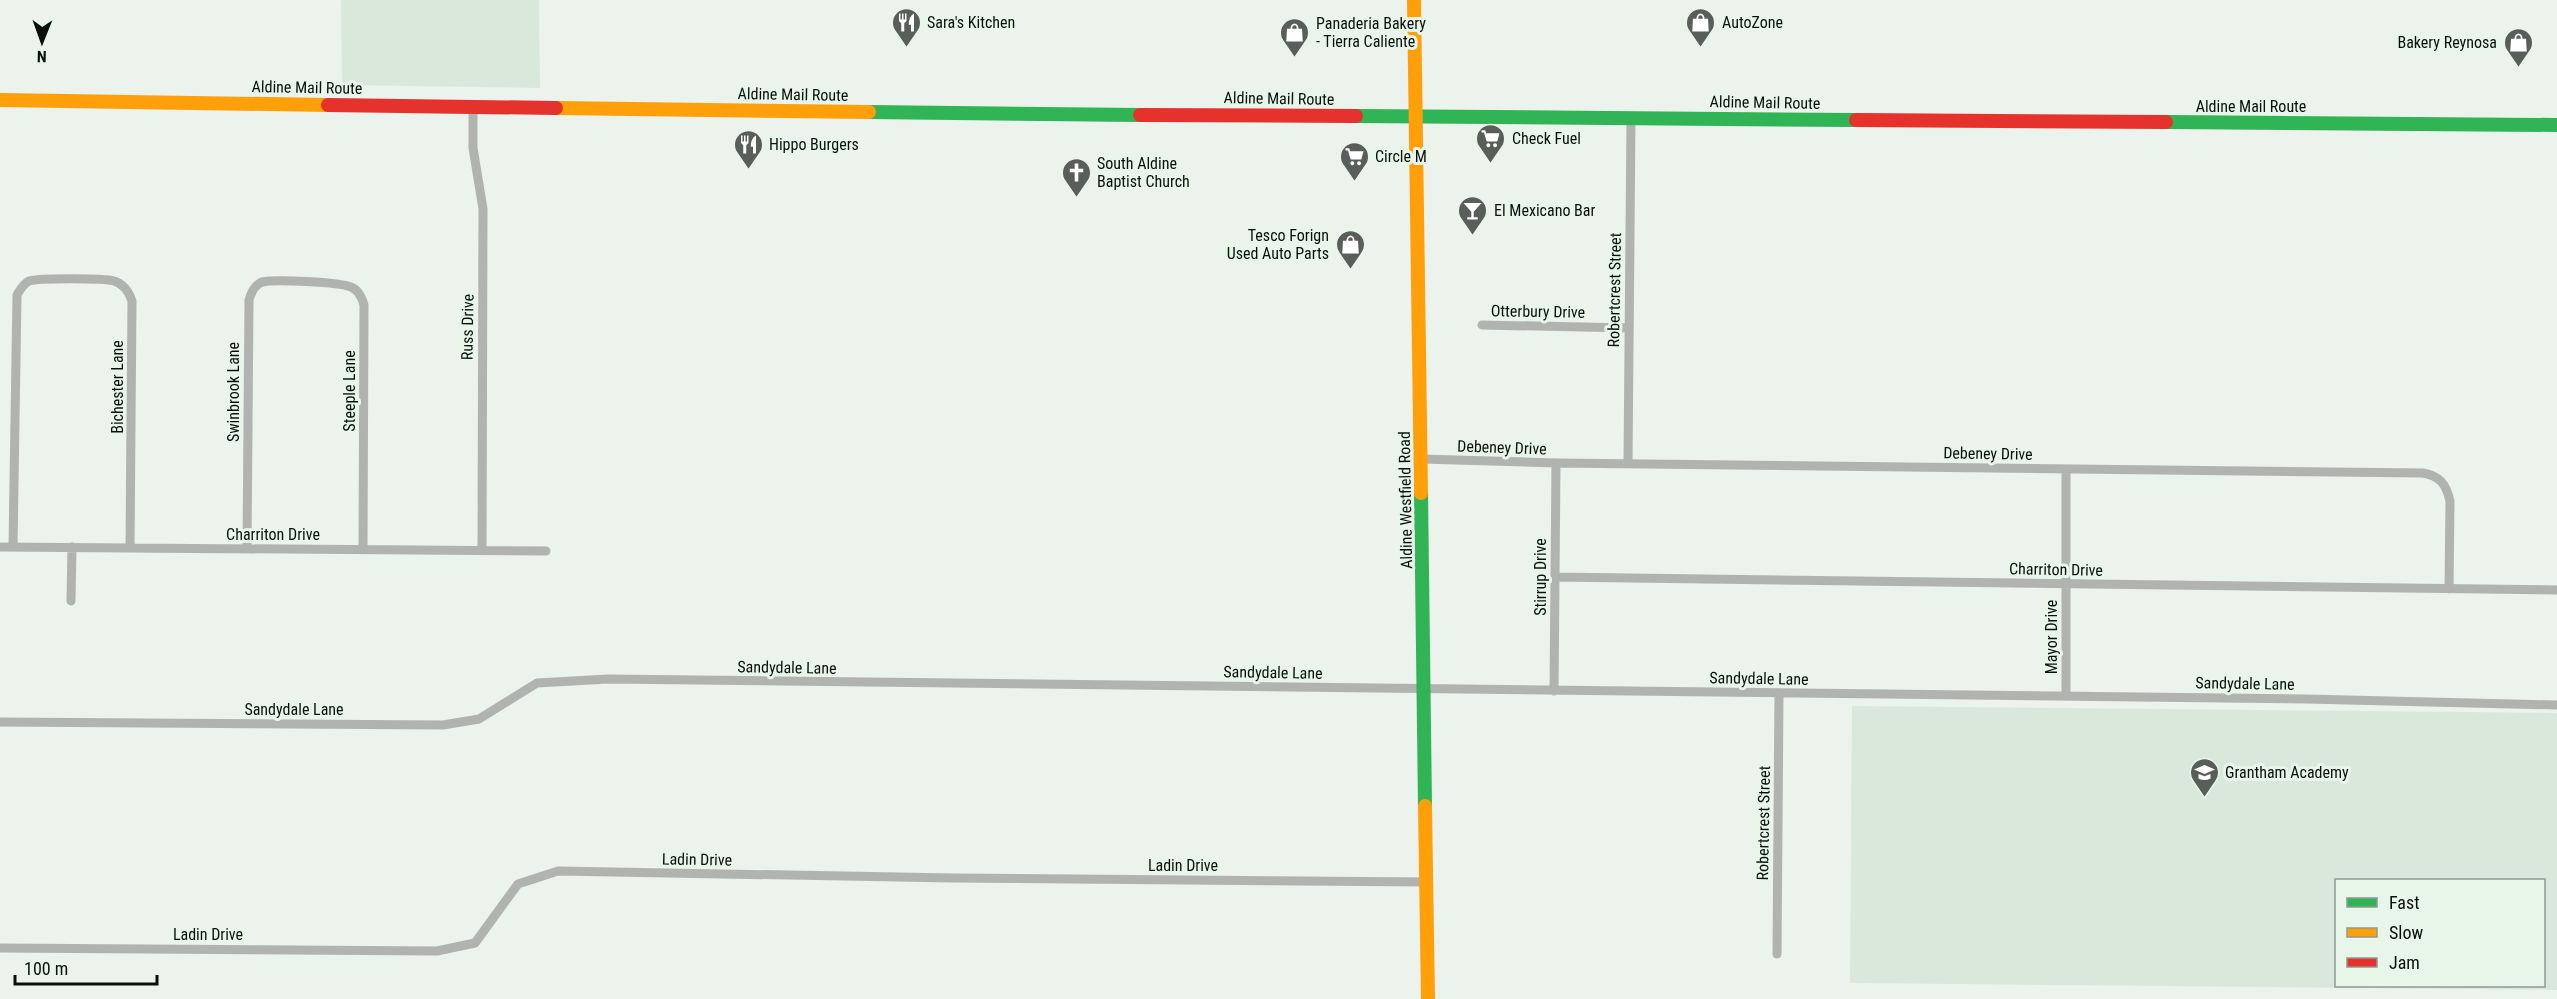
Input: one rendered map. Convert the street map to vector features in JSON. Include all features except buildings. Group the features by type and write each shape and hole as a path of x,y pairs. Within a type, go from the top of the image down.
{"main road":[{"name":"Aldine Westfield Road","path":"1414,0 1428,999"},
{"name":"Aldine Mail Route","path":"0,100 927,112 2557,125"}],"street":[{"name":"Russ Drive","path":"473,106 473,148 483,209 482,550"},
{"name":"Robertcrest Street","path":"1628,464 1631,117"},
{"name":"Bichester Lane","path":"13,547 17,295 26,282 67,280 115,281 129,291 132,301 130,548"},
{"name":"Swinbrook Lane","path":"247,549 249,300 256,286 263,282 304,282"},
{"name":"Steeple Lane","path":"304,282 337,283 350,286 360,294 364,305 363,549"},
{"name":"Otterbury Drive","path":"1482,325 1629,328"},
{"name":"Debeney Drive","path":"1421,459 1556,463 2432,475 2443,483 2450,501 2449,589"},
{"name":"Stirrup Drive","path":"1554,691 1556,463"},
{"name":"Mayor Drive","path":"2066,469 2066,696"},
{"name":"Charriton Drive","path":"0,547 546,550"},
{"path":"70,601 72,548"},
{"name":"Charriton Drive","path":"1556,577 2557,590"},
{"name":"Sandydale Lane","path":"0,722 443,725 479,719 537,683 608,679 2066,696 2557,705"},
{"name":"Robertcrest Street","path":"1777,954 1779,693"},
{"name":"Ladin Drive","path":"0,948 437,951 475,943 518,884 558,871 953,878 1427,882"}],"shaded area":[{"path":"341,0 539,0 540,88 342,85"},
{"name":"Grantham Academy","path":"1852,706 2557,713 2557,990 1850,983"}],"traffic: fast":[{"path":"869,112 1140,115"},
{"path":"1356,116 1856,120"},
{"path":"2166,122 2557,125"},
{"path":"1421,493 1425,806"}],"traffic: slow":[{"path":"1414,0 1421,493"},
{"path":"0,100 328,105"},
{"path":"556,108 869,112"},
{"path":"1425,806 1428,999"}],"traffic: jam":[{"path":"328,105 556,108"},
{"path":"1140,115 1356,116"},
{"path":"1856,120 2166,122"}],"place":[{"name":"Sara's Kitchen","path":"906,48"},
{"name":"AutoZone","path":"1701,48"},
{"name":"Panaderia Bakery - Tierra Caliente","path":"1295,58"},
{"name":"Bakery Reynosa","path":"2518,68"},
{"name":"Check Fuel","path":"1491,164"},
{"name":"Hippo Burgers","path":"748,170"},
{"name":"Circle M","path":"1354,182"},
{"name":"South Aldine Baptist Church","path":"1076,198"},
{"name":"El Mexicano Bar","path":"1473,236"},
{"name":"Tesco Forign Used Auto Parts","path":"1350,270"},
{"name":"Grantham Academy","path":"2204,798"}]}
